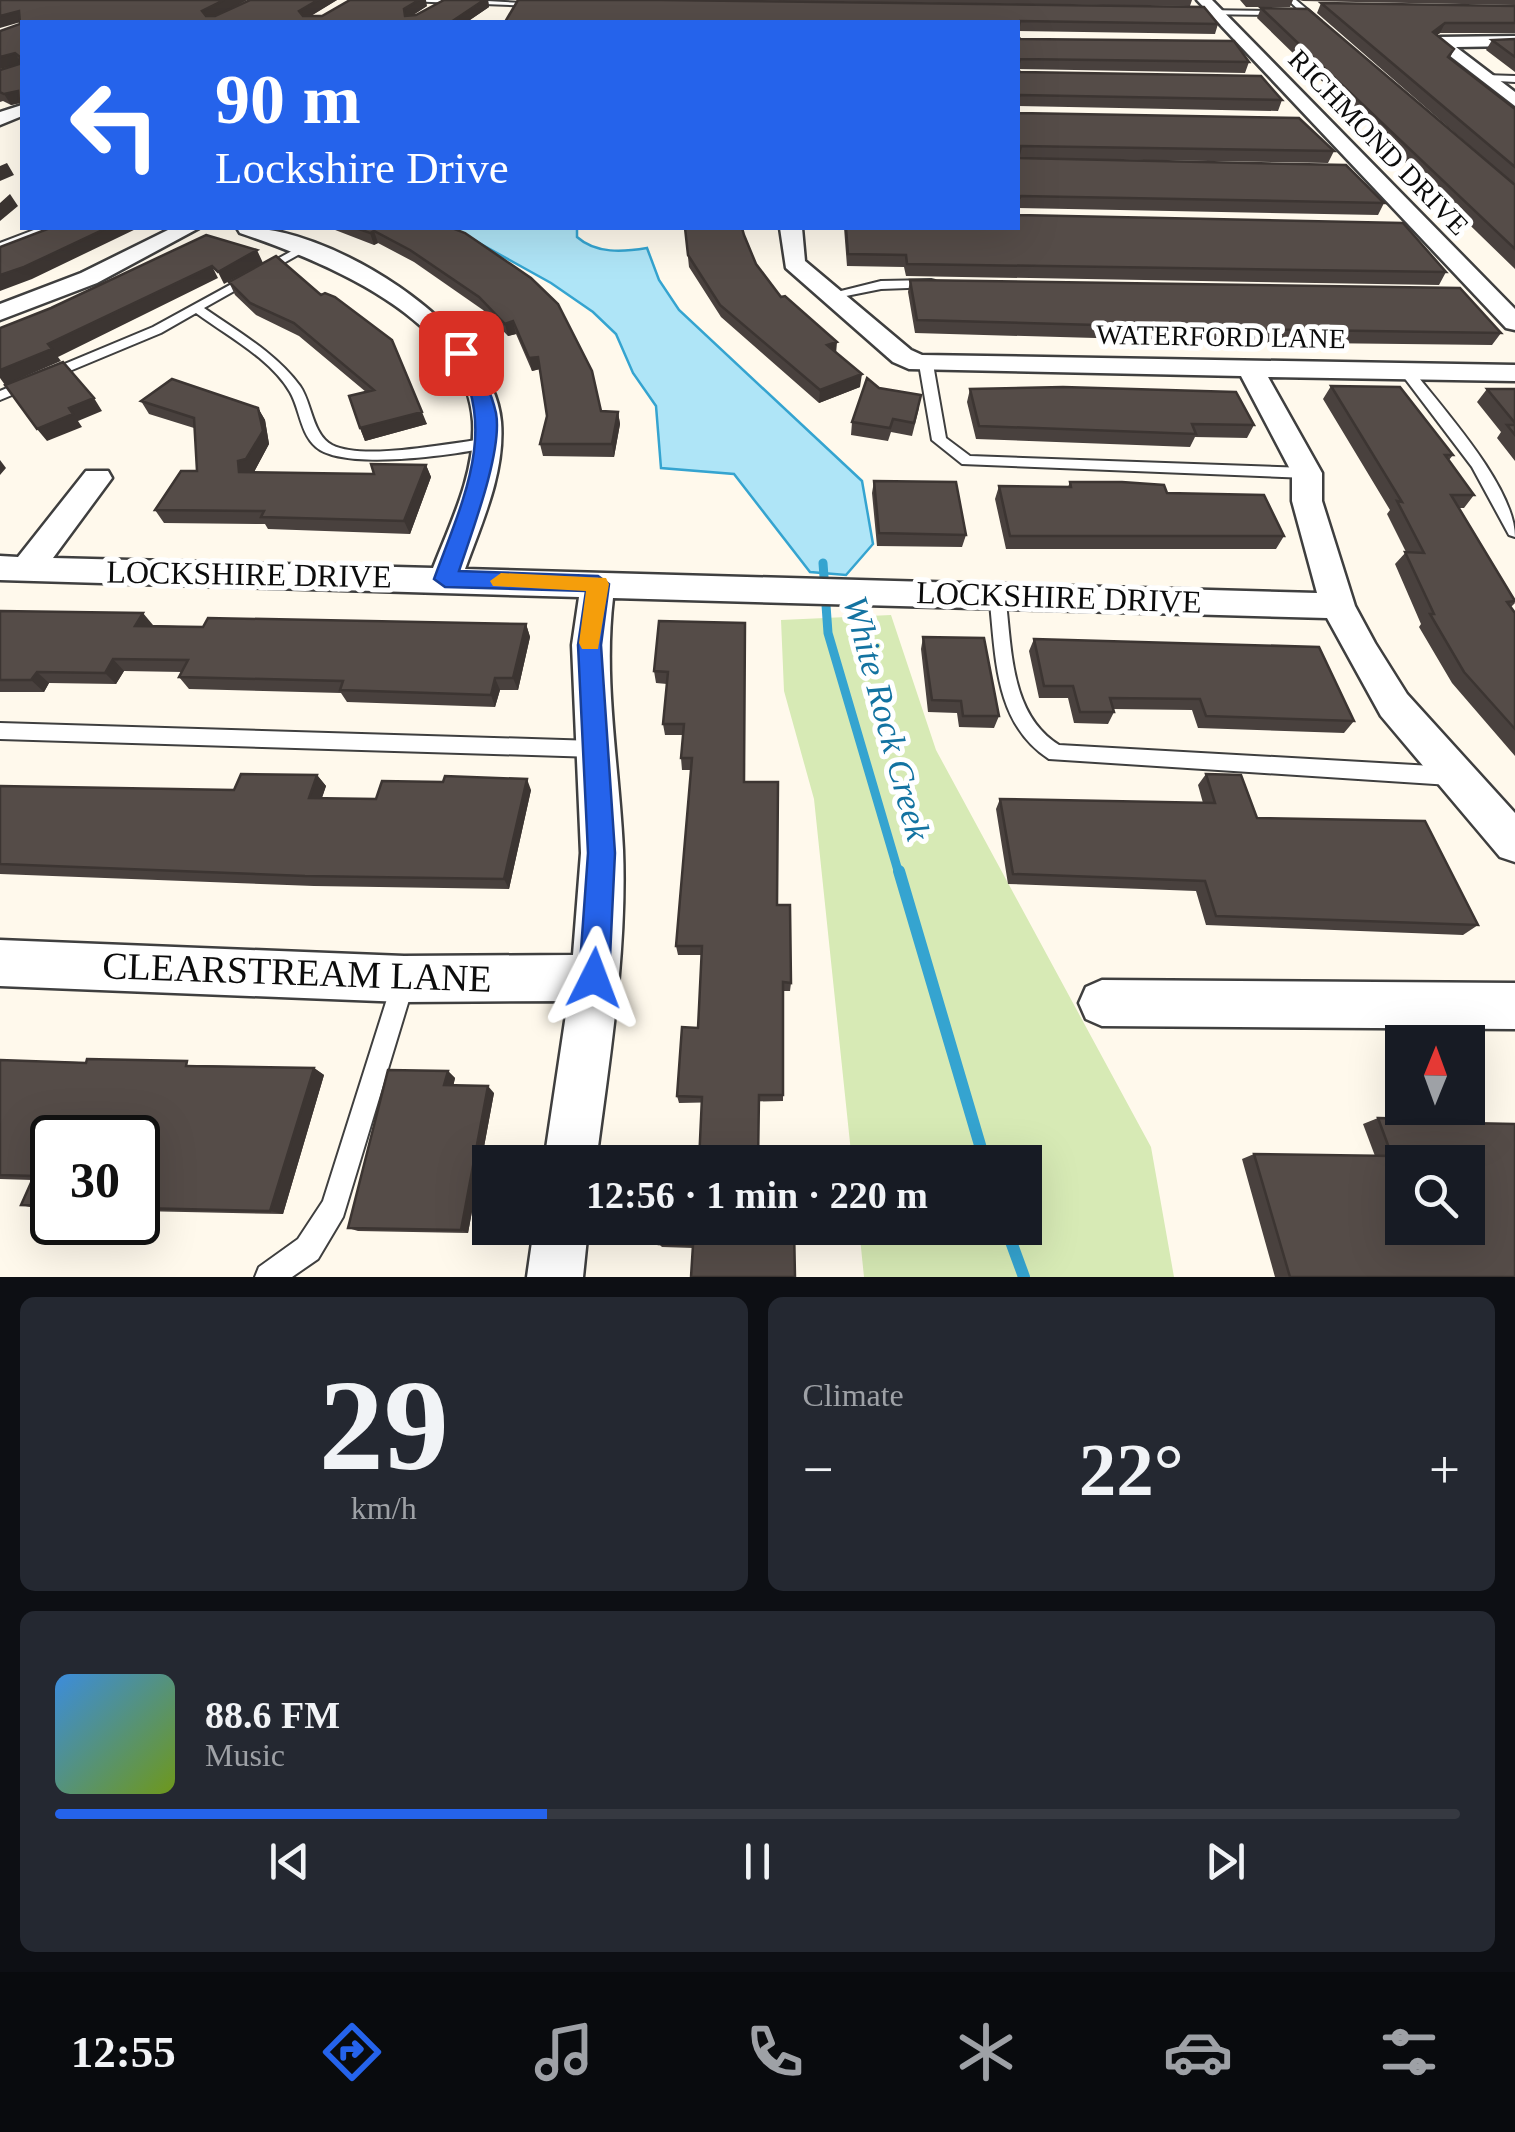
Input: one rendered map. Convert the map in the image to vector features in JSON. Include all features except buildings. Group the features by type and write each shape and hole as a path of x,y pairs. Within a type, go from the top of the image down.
{"street":[{"name":"RICHMOND DRIVE","path":"1205,8 1271,79 1321,121 1358,170 1421,226 1477,293 1515,323"},
{"path":"1515,42 1440,42 1515,101"},
{"path":"1283,120 1321,121"},
{"path":"1383,225 1421,226"},
{"path":"0,313 89,278 184,230"},
{"path":"253,230 362,274 438,328 470,367 488,416 485,444 478,487 445,579"},
{"path":"791,230 794,263 902,356 926,364"},
{"name":"WATERFORD LANE","path":"926,364 1515,373"},
{"path":"1250,368 1307,473 1307,501 1338,606 1394,705 1515,842"},
{"path":"13,568 97,478"},
{"name":"LOCKSHIRE DRIVE","path":"13,568 1338,606"},
{"path":"572,1145 594,978 602,853 590,645 598,584"},
{"name":"CLEARSTREAM LANE","path":"0,962 404,979 594,978"},
{"path":"1102,1003 1515,1006"},
{"path":"555,1277 559,1245"}],"lane":[{"path":"383,0 542,4"},
{"path":"1292,0 1321,26"},
{"path":"429,13 446,3"},
{"path":"1205,8 1320,8"},
{"path":"1484,78 1515,79"},
{"path":"0,247 42,230"},
{"path":"0,396 157,330 301,249"},
{"path":"832,295 893,284 954,284"},
{"path":"196,308 280,370 302,399 315,438 332,451 358,454 485,444"},
{"path":"926,364 939,440 967,461 1307,473"},
{"path":"1407,372 1478,465 1515,531"},
{"path":"997,594 1015,710 1035,742 1056,754 1456,776"},
{"path":"0,731 594,749"},
{"path":"269,1277 308,1249 334,1208 404,979"}],"green space":[{"path":"891,615 936,750 1151,1147 1174,1277 864,1277 861,1245 1042,1245 1042,1145 850,1145 814,799 784,691 781,620"}],"water":[{"path":"456,230 577,230 577,237 584,243 601,249 647,248 659,280 679,310 862,481 873,544 846,575 810,572 734,474 661,468 656,406 633,373 616,334 593,312 551,283"}],"waterway":[{"name":"White Rock Creek","path":"823,563 828,633 899,874"},
{"name":"White Rock Creek","path":"899,871 980,1145"},
{"name":"White Rock Creek","path":"1012,1245 1024,1277"}],"slow traffic":[{"path":"501,581 598,584 590,643"}],"route":[{"path":"461,353 488,416 478,487 445,579 598,584 590,645 602,853 594,978"}]}
